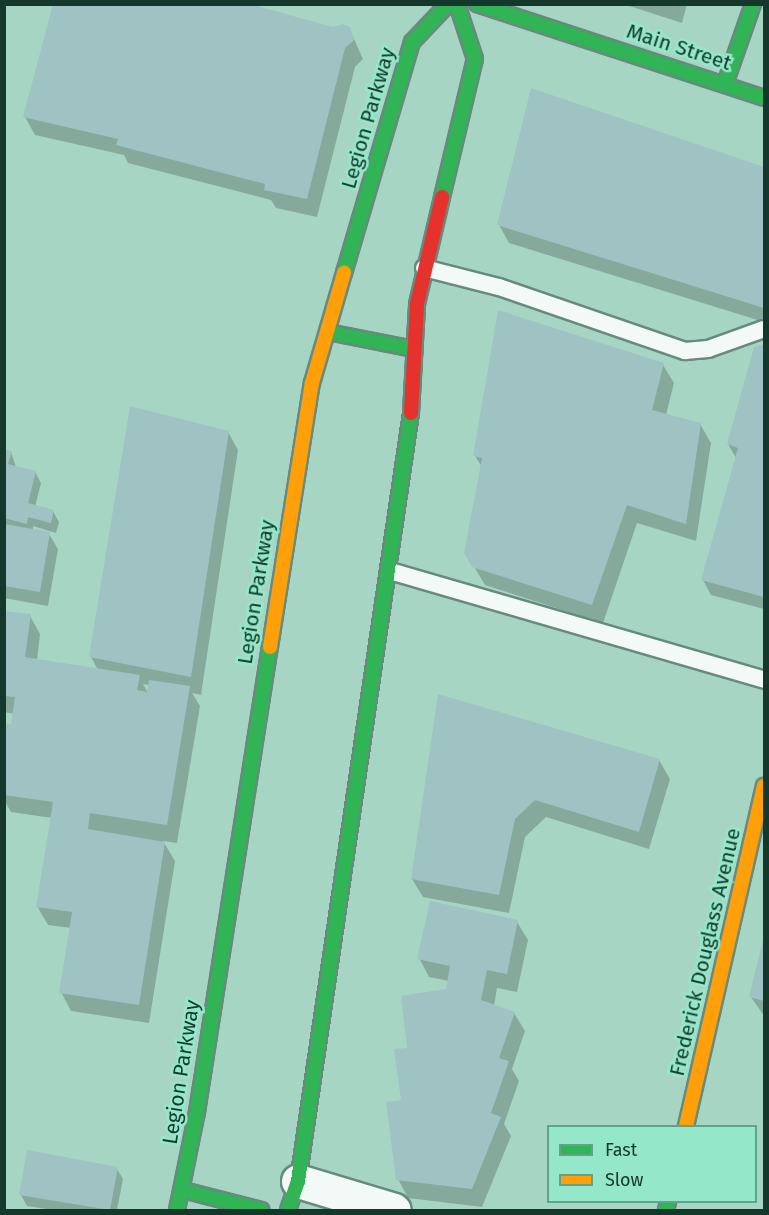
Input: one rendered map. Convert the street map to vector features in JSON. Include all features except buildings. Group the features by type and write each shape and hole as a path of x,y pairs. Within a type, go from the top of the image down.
{"main road":[{"name":"Legion Parkway","path":"177,1210 183,1190 295,475 312,382 412,42 448,4"},
{"path":"293,1196 409,443 414,349 424,268 474,59 457,4"},
{"name":"Main Street","path":"477,4 765,98"},
{"path":"725,84 753,4"},
{"path":"328,332 414,349"},
{"name":"Frederick Douglass Avenue","path":"686,1125 765,786"},
{"path":"183,1190 261,1210"}],"street":[{"path":"293,1196 394,1210"}],"lane":[{"path":"424,268 499,287 685,351 708,350 765,329"},
{"path":"390,571 765,680"}],"traffic: fast":[{"path":"344,273 412,42 448,4"},
{"path":"442,197 475,59 457,4"},
{"path":"477,4 764,98"},
{"path":"725,84 753,4"},
{"path":"328,332 414,349"},
{"path":"288,1210 298,1181 411,413"},
{"path":"177,1210 197,1112 270,647"},
{"path":"183,1190 261,1210"},
{"path":"666,1210 668,1203"}],"traffic: slow":[{"path":"270,647 312,383 344,273"},
{"path":"686,1125 764,786"}],"traffic: jam":[{"path":"411,413 417,304 442,197"}]}
